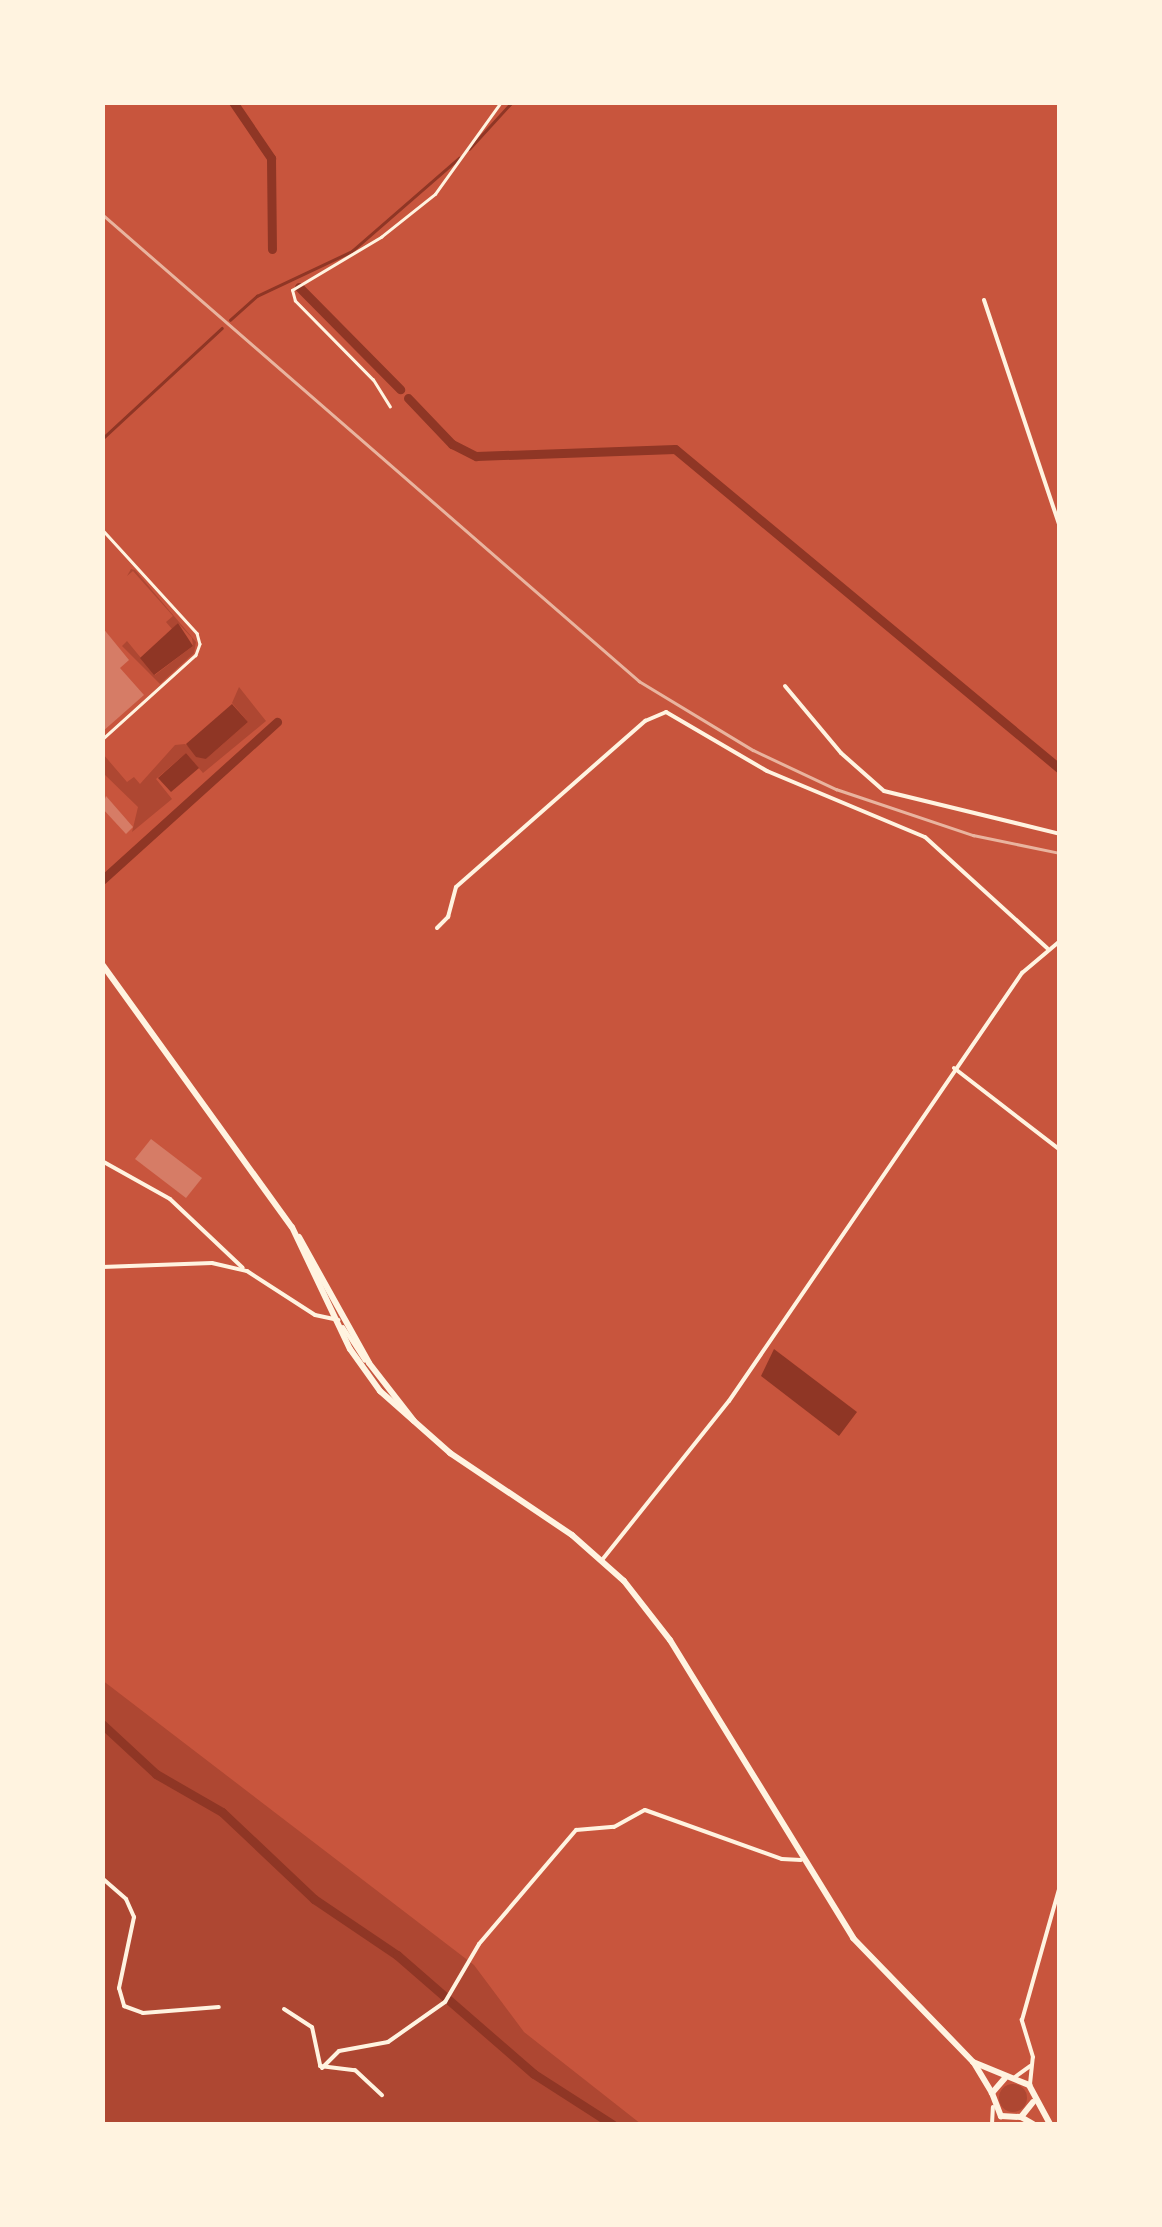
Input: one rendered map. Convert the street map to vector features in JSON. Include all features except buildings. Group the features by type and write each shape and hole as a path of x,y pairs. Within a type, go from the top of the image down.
{"main road":[{"path":"102,964 292,1227 369,1364 422,1431"},
{"path":"292,1227 335,1320 380,1391 422,1431 602,1560 670,1640 852,1938 973,2062 992,2092 993,2107 1008,2122 1021,2118 1034,2100"},
{"path":"973,2062 1029,2085 1050,2124"},
{"path":"992,2092 1010,2077"},
{"path":"1021,2118 1033,2124"}],"street":[{"path":"984,300 1060,527"},
{"path":"785,686 841,753 884,791 1060,834"},
{"path":"437,928 448,917 456,887 645,721 666,712 766,771 925,838 1048,948"},
{"path":"602,1560 728,1401 1026,966 1060,942"},
{"path":"954,1068 1060,1150"},
{"path":"102,1161 170,1199 246,1272 316,1315 335,1320 369,1364"},
{"path":"102,1266 196,1261 246,1272"},
{"path":"322,2068 339,2051 388,2042 444,2002 479,1944 576,1830 614,1827 645,1810 782,1859 801,1860"},
{"path":"102,1878 126,1899 134,1917 119,1988 125,2007 143,2013 219,2007"},
{"path":"1029,2085 1033,2062 1022,2020 1060,1886"},
{"path":"284,2009 313,2029 322,2068"},
{"path":"1010,2077 1033,2062"},
{"path":"322,2068 355,2070 382,2094"},
{"path":"992,2124 993,2107"}],"lane":[{"path":"102,529 188,621 200,644 179,672 102,740"}],"path":[{"path":"390,407 373,380 295,301 292,290 381,238 435,194 501,102"}],"shaded area":[{"path":"131,569 135,570 196,642 194,653 160,684 122,646 127,641 155,675 193,646 192,638 178,623 172,629 166,622 173,616 133,571 127,576"},
{"path":"178,623 193,646 154,675 140,658"},
{"path":"239,687 266,721 203,773 186,753 156,779 172,799 132,832 138,807 103,773 103,754 127,782 134,777 140,784 175,745 185,744 206,759 248,722 232,703"},
{"path":"232,704 248,722 206,759 196,757 186,744"},
{"path":"186,753 199,768 171,792 158,778"},
{"path":"774,1349 857,1412 839,1436 761,1376"},
{"path":"102,1680 474,1965 524,2032 641,2124 103,2124"},
{"path":"1013,2084 1023,2088 1027,2098 1023,2108 1013,2112 1003,2108 999,2098 1003,2088"}],"waterway":[{"path":"233,102 271,158 272,249"},
{"path":"469,149 512,102"},
{"path":"230,320 257,296 352,251 459,158"},
{"path":"299,287 400,389"},
{"path":"102,439 222,328"},
{"path":"408,398 452,444 476,456 675,449 1060,769"},
{"path":"102,880 277,722"},
{"path":"102,1724 156,1774 222,1812 314,1899 397,1955 534,2074 612,2124"}],"railway":[{"path":"102,214 639,681 753,750 836,789 973,835 1060,853"}]}
